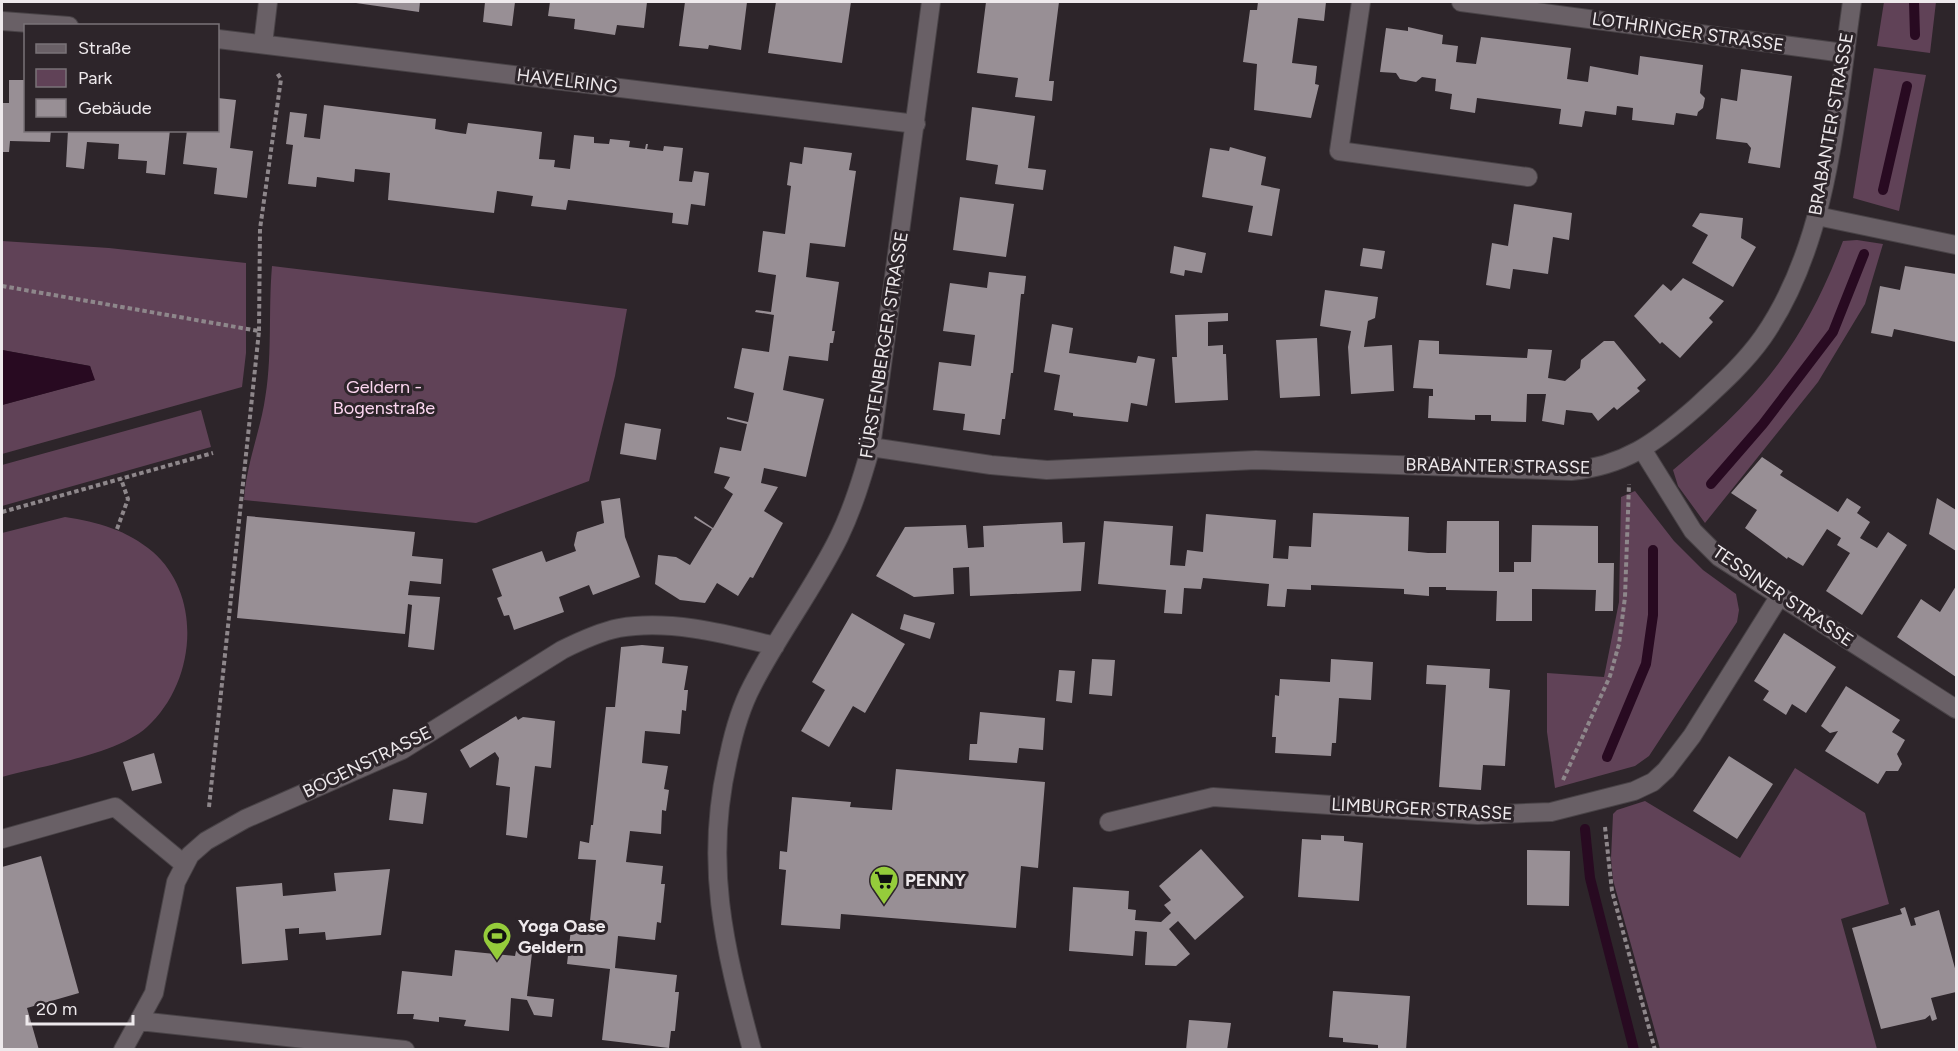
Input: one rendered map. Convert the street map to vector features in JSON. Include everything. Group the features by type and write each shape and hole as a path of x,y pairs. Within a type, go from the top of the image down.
{"street":[{"path":"263,44 268,2"},
{"name":"FÜRSTENBERGER STRASSE","path":"752,1050 722,931 717,877 717,826 723,778 735,729 751,687 838,538 857,495 871,447 931,2"},
{"path":"1361,2 1339,151 1528,177"},
{"name":"LOTHRINGER STRASSE","path":"1461,2 1844,53"},
{"name":"BRABANTER STRASSE","path":"871,447 991,465 1047,470 1256,460 1571,471 1598,468 1636,452 1667,432 1740,367 1764,335 1804,257 1817,216 1852,2"},
{"path":"2,21 42,24"},
{"name":"HAVELRING","path":"219,39 915,124"},
{"path":"1817,216 1956,245"},
{"name":"TESSINER STRASSE","path":"1636,452 1693,531 1719,557 1956,709"},
{"name":"LIMBURGER STRASSE","path":"1109,822 1213,797 1478,814 1551,812 1634,791 1653,782 1666,770 1692,736 1779,597"},
{"name":"BOGENSTRASSE","path":"123,1050 154,993 176,882 190,855 206,841 245,819 402,750 562,650 617,628 644,625 722,633 775,646"},
{"path":"2,839 115,807 185,865"},
{"path":"139,1020 405,1050"}],"path":[{"path":"206,841 259,331 260,229 280,80 263,44"},
{"path":"2,286 259,331"},
{"path":"1551,812 1583,732 1610,676 1619,644 1625,597 1636,452"},
{"path":"2,512 213,453"},
{"path":"117,530 128,499 121,479"},
{"path":"1602,799 1612,891 1655,1050"}],"green space":[{"path":"1884,2 1936,2 1930,53 1877,46"},
{"path":"1874,68 1926,75 1899,211 1853,198"},
{"path":"1857,240 1883,244 1865,304 1818,382 1705,523 1678,486 1673,470 1730,419 1775,368 1812,311 1843,241"},
{"path":"2,241 109,248 246,263 246,353 242,387 2,454 2,405 94,380 90,366 2,350"},
{"name":"Geldern - Bogenstraße","path":"272,266 627,309 615,376 589,481 476,523 244,500 247,476 267,388"},
{"path":"201,410 211,447 2,506 2,465"},
{"path":"1635,491 1674,541 1703,570 1736,594 1739,610 1737,622 1649,756 1635,766 1555,788 1547,732 1547,673 1604,677 1619,602 1621,497"},
{"path":"65,517 100,524 133,538 153,552 169,571 180,592 186,616 187,640 183,665 175,688 163,709 147,727 134,736 99,752 2,777 2,533"},
{"path":"1795,768 1865,813 1889,904 1841,919 1877,1049 1660,1049 1613,880 1611,858 1613,814 1617,810 1645,801 1740,858"}],"shaded area":[{"path":"2,350 90,366 95,380 2,405"}],"building":[{"path":"349,2 420,2 419,12"},
{"path":"485,2 515,2 512,26 483,22"},
{"path":"550,2 647,2 644,28 617,25 615,35 574,29 575,19 548,16"},
{"path":"685,2 747,2 741,50 709,45 708,49 679,46"},
{"path":"776,2 851,2 842,63 768,53"},
{"path":"986,2 1059,2 1049,81 1054,81 1052,101 1015,97 1018,78 977,73"},
{"path":"1258,2 1326,2 1324,21 1298,18 1292,63 1317,66 1315,84 1319,85 1311,118 1254,110 1257,64 1243,62 1250,10 1257,10"},
{"path":"1408,27 1443,35 1442,44 1458,46 1456,62 1476,64 1481,37 1571,48 1567,79 1588,82 1590,66 1638,75 1640,56 1703,65 1700,93 1705,98 1703,108 1697,116 1676,113 1674,125 1632,120 1633,108 1617,106 1616,115 1585,111 1582,127 1559,124 1561,109 1477,98 1475,113 1450,109 1452,94 1435,91 1436,79 1422,77 1416,82 1400,79 1396,73 1380,72 1386,28 1408,31"},
{"path":"1741,69 1792,76 1780,168 1748,163 1751,148 1747,143 1716,139 1721,98 1737,101"},
{"path":"9,80 24,80 24,132 51,132 50,142 10,141 9,152 2,152 2,103 9,103"},
{"path":"219,98 236,100 230,148 253,151 247,198 214,194 217,168 183,164 187,132 219,132"},
{"path":"324,105 436,119 435,129 466,134 468,123 542,132 539,159 555,160 554,167 570,169 574,135 594,137 594,143 609,144 610,139 630,141 629,147 645,149 646,144 648,144 647,149 663,151 664,146 683,148 679,181 692,182 694,171 709,173 705,206 691,204 688,225 672,223 673,213 568,200 566,210 531,206 533,196 497,191 494,213 388,200 390,173 355,169 354,182 317,177 316,187 288,184 293,145 286,144 290,112 307,114 304,137 320,139"},
{"path":"972,107 1035,116 1028,168 1046,170 1043,190 995,184 998,165 966,160"},
{"path":"68,132 170,132 165,175 146,173 147,161 118,159 119,144 87,142 84,169 66,167"},
{"path":"804,147 852,153 849,170 856,171 845,247 810,243 806,277 839,282 832,331 835,331 833,343 830,343 828,361 789,356 783,390 824,399 806,477 764,468 761,483 778,487 764,511 783,523 753,578 750,577 738,596 717,583 705,603 680,600 655,584 658,555 676,557 690,565 712,529 694,518 695,516 713,528 733,494 724,488 730,477 714,473 720,447 741,451 747,424 727,419 727,417 748,422 754,393 734,388 742,348 769,352 774,315 755,312 756,310 771,312 776,275 758,272 763,231 785,234 791,186 787,185 790,162 802,164"},
{"path":"1230,147 1266,157 1261,185 1280,189 1272,236 1248,232 1253,206 1202,197 1210,148 1229,151"},
{"path":"960,197 1014,204 1006,257 953,250"},
{"path":"1514,204 1572,213 1569,240 1553,237 1548,274 1513,269 1510,289 1486,285 1492,243 1508,246"},
{"path":"1700,213 1743,218 1741,238 1756,247 1733,287 1692,263 1708,235 1692,226"},
{"path":"1174,246 1206,253 1202,273 1185,270 1184,276 1170,273"},
{"path":"1363,248 1385,251 1382,269 1360,266"},
{"path":"1905,266 1956,274 1956,342 1894,329 1892,337 1871,333 1880,286 1900,290"},
{"path":"989,272 1026,276 1024,294 1021,294 1013,373 1011,373 1005,419 1002,419 1000,435 963,430 965,414 933,410 939,362 971,366 975,335 943,331 950,283 987,288"},
{"path":"1683,278 1724,301 1709,318 1713,322 1680,358 1662,342 1660,344 1634,316 1663,284 1671,291"},
{"path":"1325,290 1378,297 1375,318 1368,321 1364,347 1392,345 1394,391 1351,394 1348,347 1351,331 1320,326"},
{"path":"1228,313 1228,321 1208,322 1208,346 1223,345 1223,354 1226,354 1228,400 1175,403 1172,357 1177,357 1175,315"},
{"path":"1052,324 1073,328 1069,353 1136,363 1138,356 1155,359 1147,406 1131,403 1128,422 1073,416 1073,413 1054,410 1060,375 1044,372"},
{"path":"1317,338 1320,396 1280,398 1276,340"},
{"path":"1419,340 1439,341 1439,354 1527,358 1528,349 1552,350 1548,378 1565,381 1580,368 1581,360 1604,341 1614,341 1646,380 1637,388 1640,391 1617,410 1614,407 1598,421 1592,413 1566,410 1564,425 1542,421 1546,394 1527,394 1526,422 1491,421 1491,415 1475,415 1475,420 1428,418 1429,396 1433,396 1433,389 1413,388"},
{"path":"625,423 661,429 656,460 620,454"},
{"path":"1762,457 1783,471 1780,475 1838,512 1847,498 1861,507 1857,513 1870,522 1860,538 1877,548 1888,532 1907,545 1862,615 1826,591 1850,553 1837,545 1841,538 1827,529 1803,566 1788,557 1787,559 1745,528 1757,510 1731,493"},
{"path":"620,498 625,537 640,577 593,595 589,585 559,597 564,612 514,630 509,615 504,616 497,598 502,596 492,569 542,551 546,562 576,551 574,545 577,532 604,523 601,501"},
{"path":"1937,498 1956,510 1956,551 1929,534"},
{"path":"1313,513 1409,517 1408,551 1428,553 1446,553 1447,521 1499,521 1499,572 1514,572 1514,562 1531,562 1532,525 1598,526 1598,563 1614,563 1613,611 1595,611 1596,590 1532,589 1532,621 1496,621 1497,591 1446,590 1446,587 1429,587 1429,596 1404,594 1404,589 1311,585 1311,590 1287,589 1285,607 1267,606 1269,584 1203,578 1201,589 1184,588 1182,614 1164,613 1166,590 1098,584 1104,521 1173,526 1170,565 1185,566 1187,550 1203,552 1206,514 1276,520 1273,558 1288,559 1289,546 1311,547"},
{"path":"247,516 415,532 412,556 443,559 441,584 410,581 408,595 440,597 434,650 408,647 412,605 408,604 405,634 237,618"},
{"path":"1062,522 1063,543 1085,542 1081,591 970,596 969,567 953,568 954,594 914,597 876,576 905,527 966,525 968,548 984,547 983,526"},
{"path":"1956,586 1956,677 1897,637 1921,599 1940,612"},
{"path":"852,613 905,644 865,713 853,706 829,747 801,731 825,690 812,682"},
{"path":"904,614 935,623 930,639 900,629"},
{"path":"1784,633 1836,667 1806,713 1792,704 1786,715 1763,700 1769,691 1754,681"},
{"path":"642,645 664,647 662,663 688,666 684,690 688,690 686,711 682,710 680,734 645,731 642,763 668,766 664,789 669,790 666,811 662,810 661,834 630,831 626,862 663,866 661,884 665,884 661,923 657,922 655,940 618,936 615,968 677,975 675,992 679,992 675,1031 671,1031 669,1048 602,1040 610,969 567,964 571,929 589,931 596,860 578,859 580,841 589,843 591,825 593,825 606,707 615,707 621,647"},
{"path":"1092,659 1115,660 1112,696 1089,694"},
{"path":"1331,659 1373,662 1371,700 1339,698 1336,743 1332,743 1331,756 1275,753 1276,737 1272,737 1275,695 1279,696 1280,679 1330,682"},
{"path":"1427,665 1490,669 1489,688 1510,690 1505,766 1483,765 1481,790 1439,787 1446,685 1426,684"},
{"path":"1059,670 1075,671 1072,703 1056,701"},
{"path":"1846,686 1900,720 1892,732 1905,740 1897,754 1902,764 1898,771 1886,771 1878,784 1825,751 1838,731 1830,733 1821,726"},
{"path":"980,712 1045,718 1043,750 1019,748 1017,763 969,760 970,744 977,744"},
{"path":"516,716 518,720 523,717 555,721 551,768 535,766 527,838 506,835 510,787 496,785 499,758 495,752 470,768 460,750"},
{"path":"154,753 162,783 132,791 123,762"},
{"path":"1729,756 1773,784 1737,839 1693,811"},
{"path":"896,769 1045,782 1038,868 1021,866 1016,928 841,914 840,929 781,925 786,870 779,869 780,851 787,852 792,797 851,802 850,807 892,810"},
{"path":"393,789 427,793 423,824 389,820"},
{"path":"1321,835 1344,836 1344,841 1363,843 1359,901 1298,897 1302,839 1321,840"},
{"path":"1201,849 1244,897 1195,940 1178,921 1169,929 1190,954 1176,966 1145,965 1147,932 1135,931 1133,956 1069,951 1073,887 1129,891 1128,909 1136,910 1135,920 1161,922 1171,913 1164,905 1171,900 1159,886"},
{"path":"1527,850 1570,851 1569,906 1527,905"},
{"path":"41,856 79,993 27,1008 39,1050 2,1050 2,867"},
{"path":"390,869 381,935 326,940 325,932 299,934 299,928 285,929 288,960 242,964 236,887 282,883 283,896 336,891 334,873"},
{"path":"1905,907 1911,926 1916,925 1914,918 1939,910 1956,972 1956,992 1931,998 1937,1019 1932,1021 1930,1015 1925,1019 1881,1029 1852,928 1902,914 1900,909"},
{"path":"455,950 515,956 516,951 532,953 527,996 554,999 552,1017 534,1015 527,1000 511,998 509,1031 464,1026 466,1020 439,1017 439,1022 413,1019 414,1014 397,1014 402,971 452,976"},
{"path":"1333,991 1410,996 1406,1050 1378,1050 1378,1045 1343,1042 1343,1038 1329,1037"},
{"path":"1189,1020 1231,1023 1227,1050 1186,1050"}],"waterway":[{"path":"1914,2 1915,35"},
{"path":"1883,190 1907,86"},
{"path":"1711,484 1763,424 1833,332 1864,254"},
{"path":"1607,757 1646,664 1653,615 1653,550"},
{"path":"1585,829 1590,878 1634,1050"}],"place":[{"name":"PENNY","path":"884,906"},
{"name":"Yoga Oase Geldern","path":"497,962"}]}
